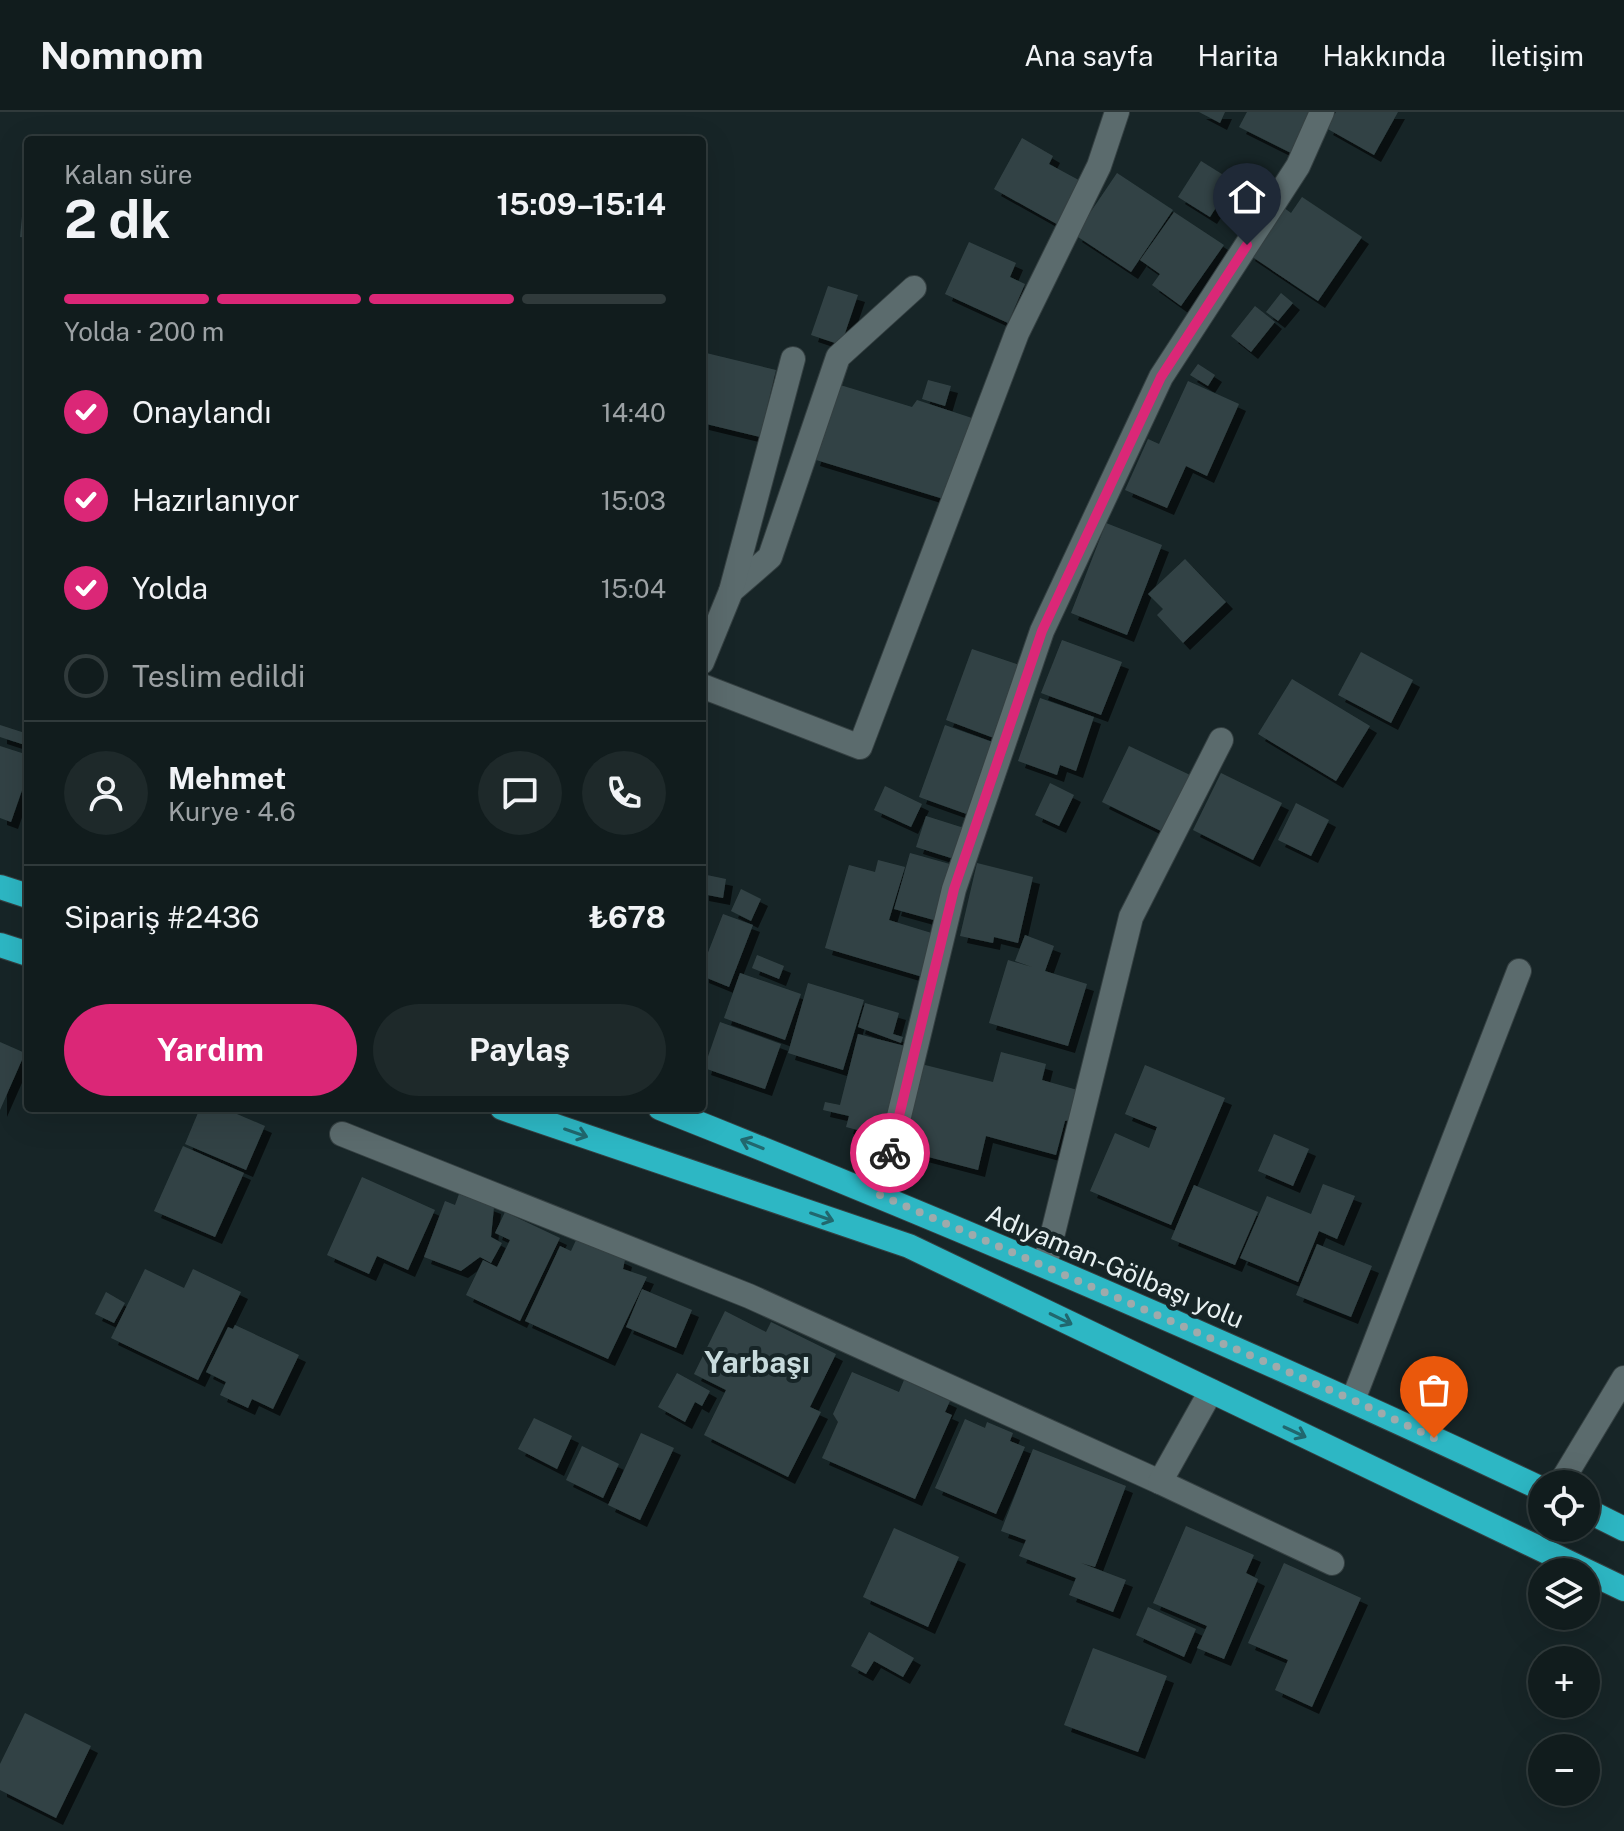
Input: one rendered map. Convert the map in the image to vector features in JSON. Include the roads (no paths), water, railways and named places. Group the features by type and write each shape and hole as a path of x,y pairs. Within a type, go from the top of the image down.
{"highway":[{"path":"0,887 24,895"},
{"path":"0,945 24,953"},
{"path":"514,1112 909,1246 1624,1589"},
{"name":"Adıyaman-Gölbaşı yolu","path":"670,1112 880,1195 1045,1265 1353,1400 1528,1482"},
{"path":"1600,1517 1624,1529"}],"street":[{"path":"706,688 860,747 1017,333 1099,166 1117,112"},
{"path":"880,1195 954,889 1042,631 1161,377 1298,166 1322,112"},
{"path":"731,591 770,557 838,357 914,288"},
{"path":"706,652 731,591 793,359"},
{"path":"1045,1265 1131,917 1221,740"},
{"path":"1353,1400 1519,971"},
{"path":"342,1134 749,1296 1332,1563"},
{"path":"1568,1470 1624,1378"},
{"path":"1160,1482 1211,1391"}],"district":[{"name":"Yarbaşı","path":"757,1362"}]}
